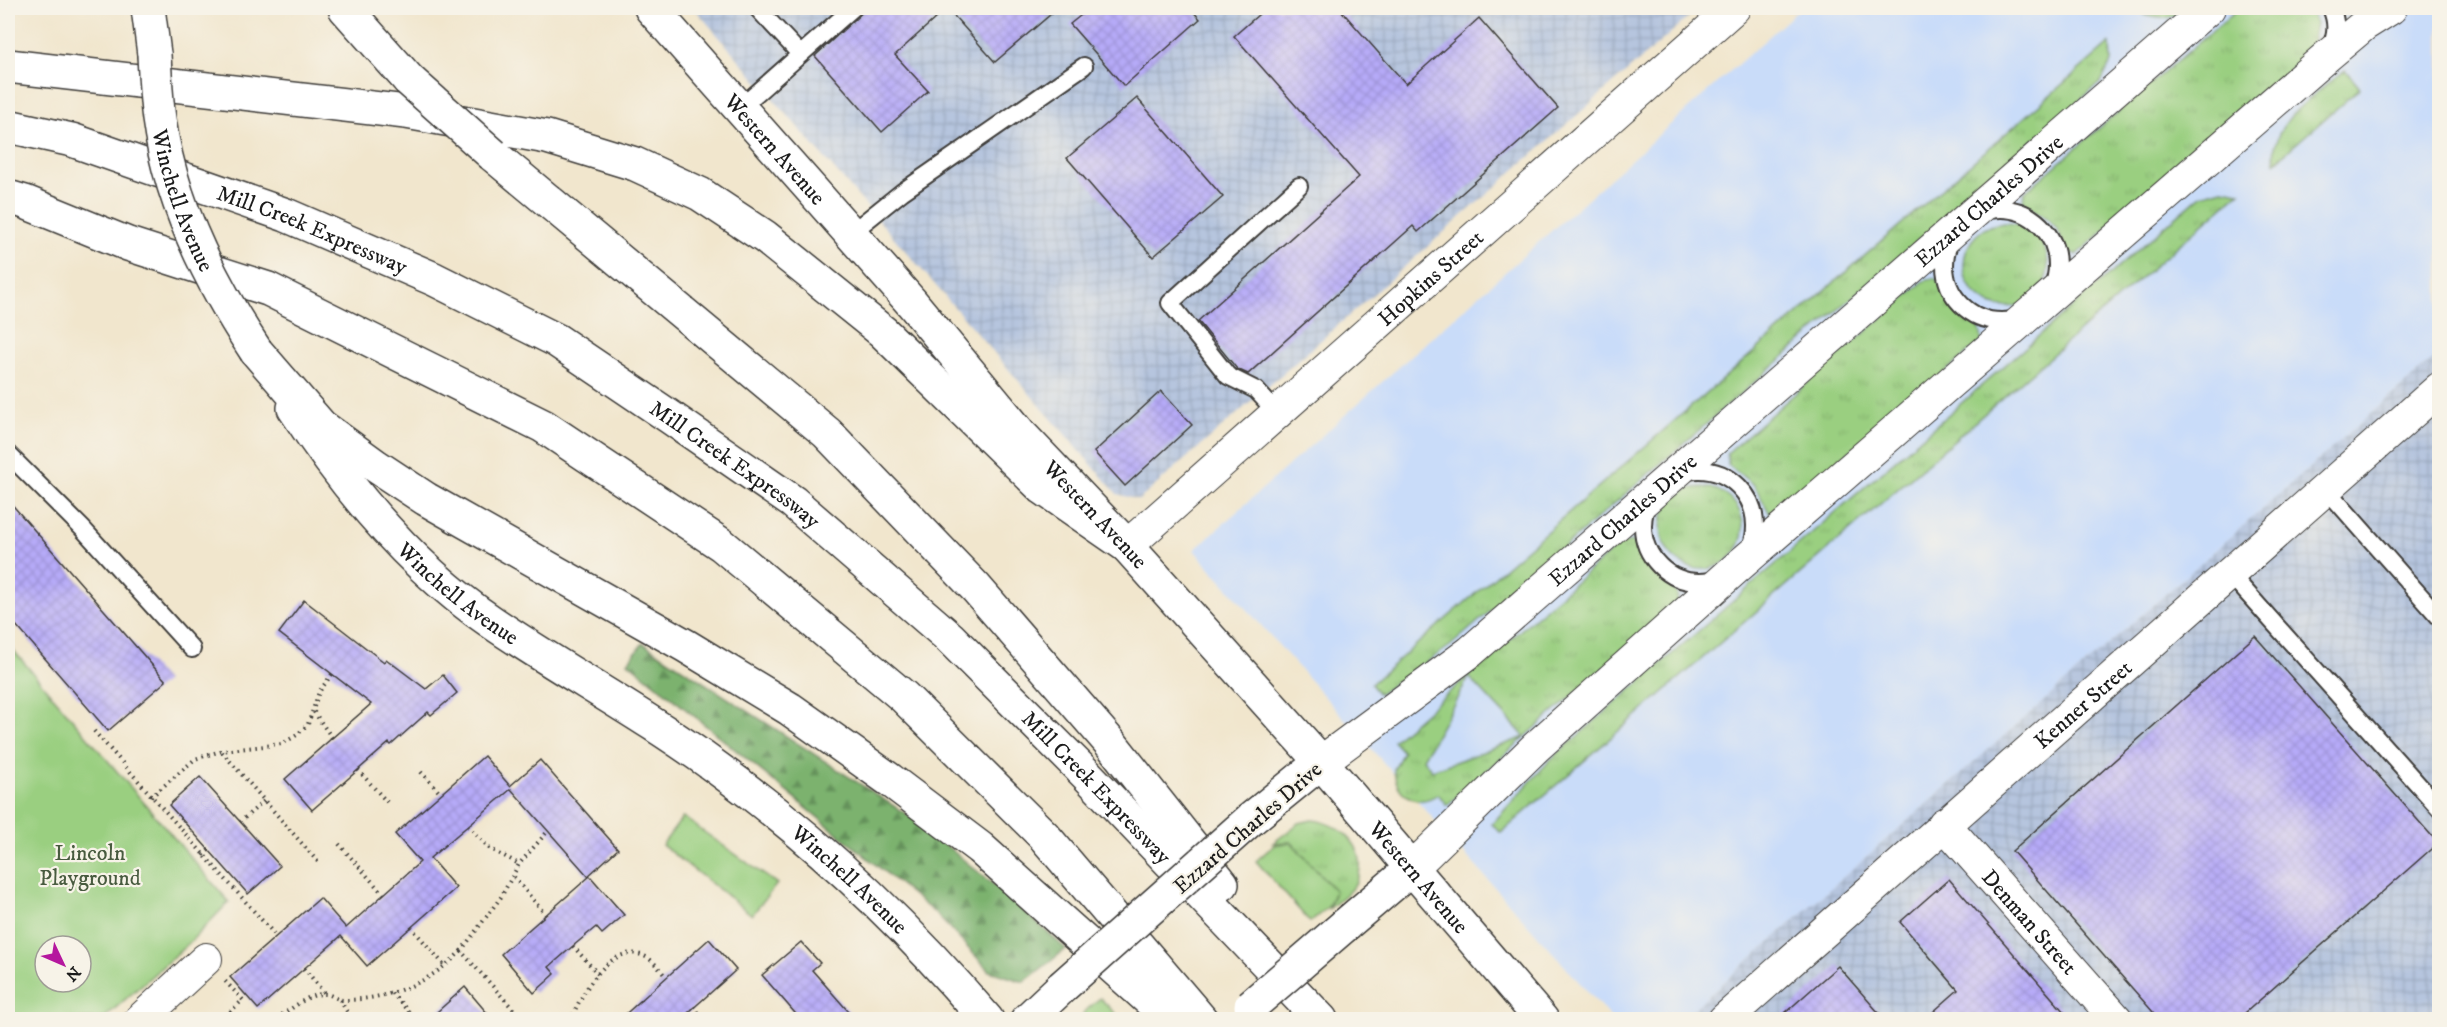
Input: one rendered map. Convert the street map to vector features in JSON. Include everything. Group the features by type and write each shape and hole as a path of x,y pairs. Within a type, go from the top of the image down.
{"main road":[{"name":"Winchell Avenue","path":"148,8 159,119 170,171 188,223 225,304 336,469 382,525 426,568 491,622 638,712 719,769 806,837 888,911 987,1020"},
{"path":"345,8 409,80 492,155 827,433 881,488 976,588 1112,745 1329,1020"},
{"name":"Western Avenue","path":"651,8 851,233 1022,436 1127,546 1321,762 1542,1020"},
{"path":"8,66 406,112 547,137 635,164 700,194 765,237 883,332 1043,488 1127,546"},
{"name":"Mill Creek Expressway","path":"8,126 72,140 286,215 434,279 556,340 651,404 793,502 949,637 1087,775 1321,1020"},
{"path":"8,197 128,244 268,289 543,426 722,545 904,697 1044,836 1201,1020"},
{"path":"256,351 321,426 376,466 426,499 714,663 790,709 890,780 980,848 1172,1020"},
{"name":"Ezzard Charles Drive","path":"1027,1020 1251,819 1321,762"},
{"path":"1235,1020 1411,869"}],"street":[{"name":"Hopkins Street","path":"1127,546 1734,8"},
{"name":"Ezzard Charles Drive","path":"1321,762 1470,652 2209,8"},
{"path":"1411,869 1536,747 1734,570 2326,57 2364,25 2391,8"},
{"name":"Kenner Street","path":"1725,1020 2439,388"},
{"name":"Denman Street","path":"1944,824 2117,1020"},
{"path":"140,1020 206,959"}],"lane":[{"path":"757,8 800,54"},
{"path":"740,108 853,8"},
{"path":"2326,57 2336,34 2335,17 2331,8"},
{"path":"851,233 902,192 1084,66"},
{"path":"1277,413 1256,390 1228,376 1170,303 1299,186"},
{"path":"2006,209 2033,219 2045,230 2055,248 2057,265 2055,282 2047,297 2034,311 2014,320 1997,321 1979,317 1964,308 1954,295 1946,277 1945,260 1949,244 1959,228 1974,216 1989,210 2006,209"},
{"path":"8,454 82,528 192,649"},
{"path":"1700,470 1727,478 1739,488 1751,506 1755,524 1752,542 1745,558 1734,570 1709,581 1691,582 1673,577 1649,554 1643,536 1647,504 1658,488 1670,478 1700,470"},
{"path":"2326,489 2439,618"},
{"path":"2230,575 2439,809"}],"path":[{"path":"151,797 195,759 221,752 282,744 308,724 319,692 332,674"},
{"path":"314,711 332,738"},
{"path":"94,731 276,936"},
{"path":"221,752 318,862"},
{"path":"358,770 387,802"},
{"path":"421,772 441,794"},
{"path":"240,822 264,801"},
{"path":"468,826 489,848 519,864"},
{"path":"304,968 325,994 340,1000 392,993 423,981 446,967 461,951 514,877 519,864 548,831"},
{"path":"339,844 384,895"},
{"path":"203,855 209,850"},
{"path":"514,877 546,915"},
{"path":"411,927 446,967"},
{"path":"573,946 598,974"},
{"path":"461,951 523,1020"},
{"path":"571,1020 581,999 598,974 620,956 635,953 648,958 666,977"},
{"path":"206,959 243,1000 221,1020"},
{"path":"392,993 416,1020"},
{"path":"271,1020 300,1002 325,994"},
{"path":"340,1000 352,1020"},
{"path":"693,1007 704,1020"}],"shaded area":[{"path":"694,8 1699,8 1139,500 1117,494"},
{"path":"1801,8 2439,8 2439,354 1682,1019 1612,1019 1194,550"},
{"path":"2439,354 2439,1019 1682,1019"}],"green space":[{"path":"2153,8 2189,8 2168,18 2144,15"},
{"path":"2239,8 2309,8 2316,23 2310,54 2076,255 2067,252 2057,229 2023,200 2024,193"},
{"path":"2110,43 2111,62 2101,82 1450,646 1379,694 1371,684"},
{"path":"2345,70 2360,88 2275,162 2275,148 2279,134 2287,121 2309,99"},
{"path":"2222,189 2240,192 1501,833 1492,824 1550,760 2201,195"},
{"path":"2006,223 2029,230 2041,242 2048,265 2041,288 2029,300 2006,307 1983,300 1971,288 1964,265 1971,242 1983,230"},
{"path":"1934,278 1939,281 1954,309 1980,329 1982,341 1774,515 1769,512 1754,485 1728,465 1727,453 1924,281"},
{"path":"1694,487 1710,487 1725,494 1736,505 1743,520 1740,544 1731,557 1710,569 1694,569 1679,562 1668,551 1661,536 1661,520 1668,505 1679,494"},
{"path":"1631,541 1636,544 1651,572 1677,592 1678,604 1447,805 1438,794 1422,800 1403,792 1398,786 1394,769 1403,752 1393,741 1620,544","holes":["1469,677 1525,737 1432,770 1423,759"]},
{"path":"643,643 914,819 999,889 1066,949 1024,982 990,971 936,914 628,662"},
{"name":"Lincoln Playground","path":"8,644 229,902 188,944 103,1019 8,1019"},
{"path":"683,817 777,884 752,915 662,845"},
{"path":"1312,820 1334,826 1343,832 1357,849 1360,859 1360,870 1354,886 1329,909 1335,891 1291,842 1273,843 1299,823"},
{"path":"1291,842 1335,891 1328,907 1310,922 1256,861 1274,845"},
{"path":"1100,998 1121,1019 1081,1019 1084,1012"}],"building":[{"path":"867,8 947,8 895,55 928,91 882,132 815,56"},
{"path":"947,8 1058,8 995,62"},
{"path":"1090,8 1190,8 1200,19 1124,86 1070,24"},
{"path":"1266,8 1339,8 1406,84 1479,18 1558,108 1418,232 1413,226 1248,374 1237,369 1198,321 1359,177 1234,36"},
{"path":"1137,98 1223,197 1153,257 1067,158"},
{"path":"1161,391 1192,425 1125,486 1094,452"},
{"path":"8,500 166,681 108,731 8,616"},
{"path":"304,600 384,662 386,659 426,689 443,675 457,693 431,715 428,712 391,745 389,743 312,810 285,779 371,704 279,633"},
{"path":"2255,636 2438,843 2237,1020 2160,1020 2012,851"},
{"path":"484,756 510,786 540,760 618,849 588,876 511,789 430,858 456,888 367,966 341,936 258,1009 230,977 320,898 346,928 420,862 395,834"},
{"path":"200,777 280,866 248,894 169,805"},
{"path":"590,876 624,915 602,934 596,927 573,946 549,967 555,974 534,993 501,954"},
{"path":"1949,879 2071,1020 1924,1020 1958,990 1900,922"},
{"path":"709,939 736,970 680,1020 619,1020"},
{"path":"801,942 820,963 812,970 856,1020 801,1020 762,975"},
{"path":"1838,966 1885,1020 1777,1020"},
{"path":"465,987 493,1020 428,1020"}]}
